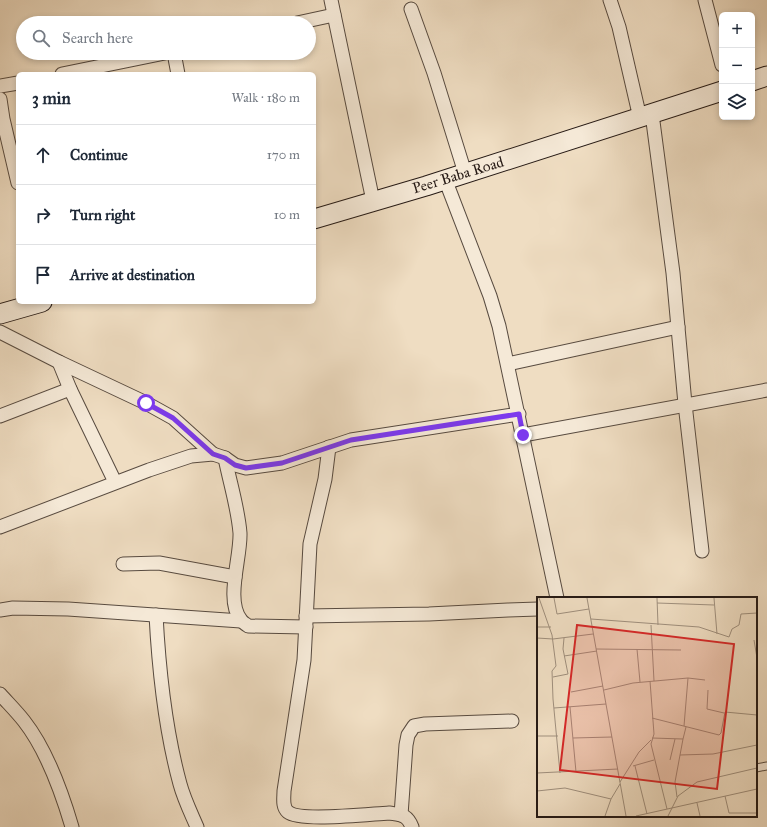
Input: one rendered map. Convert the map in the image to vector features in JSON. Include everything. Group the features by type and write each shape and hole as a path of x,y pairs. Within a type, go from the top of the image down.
{"main road":[{"path":"755,80 767,76"},
{"name":"Peer Baba Road","path":"316,218 465,173 719,92"},
{"path":"0,314 35,304"}],"street":[{"path":"331,0 373,201"},
{"path":"610,0 646,116 674,273 685,404 702,551"},
{"path":"705,0 719,54"},
{"path":"411,9 434,73 465,173"},
{"path":"316,19 334,15"},
{"path":"72,72 131,60"},
{"path":"175,60 178,72"},
{"path":"0,86 16,83"},
{"path":"0,99 16,175"},
{"path":"445,179 490,296 499,326 519,414 557,597"},
{"path":"508,364 678,327"},
{"path":"0,332 58,362 146,403 173,418 219,456 235,465 246,468 282,463 351,440 519,414"},
{"path":"58,362 115,482"},
{"path":"0,416 70,389"},
{"path":"523,435 767,390"},
{"path":"329,447 325,479 310,544 304,660 283,803 287,811 295,816 309,817 389,813 402,815 409,820 412,827"},
{"path":"0,527 115,482 192,456 219,456"},
{"path":"219,456 236,508 240,533 240,546 234,593 236,610 241,621 248,626 429,614 537,610"},
{"path":"123,564 159,563 235,577"},
{"path":"0,610 14,608 68,609 241,621"},
{"path":"156,615 159,665 170,742 181,786 197,827"},
{"path":"0,694 25,722 36,739 64,801 72,827"},
{"path":"402,815 406,745 408,735 414,726 425,724 512,721"}],"lane":[{"path":"757,768 767,766"}],"route":[{"path":"146,403 173,418 213,454 225,458 235,465 246,468 282,463 351,440 519,414 523,435"}]}
